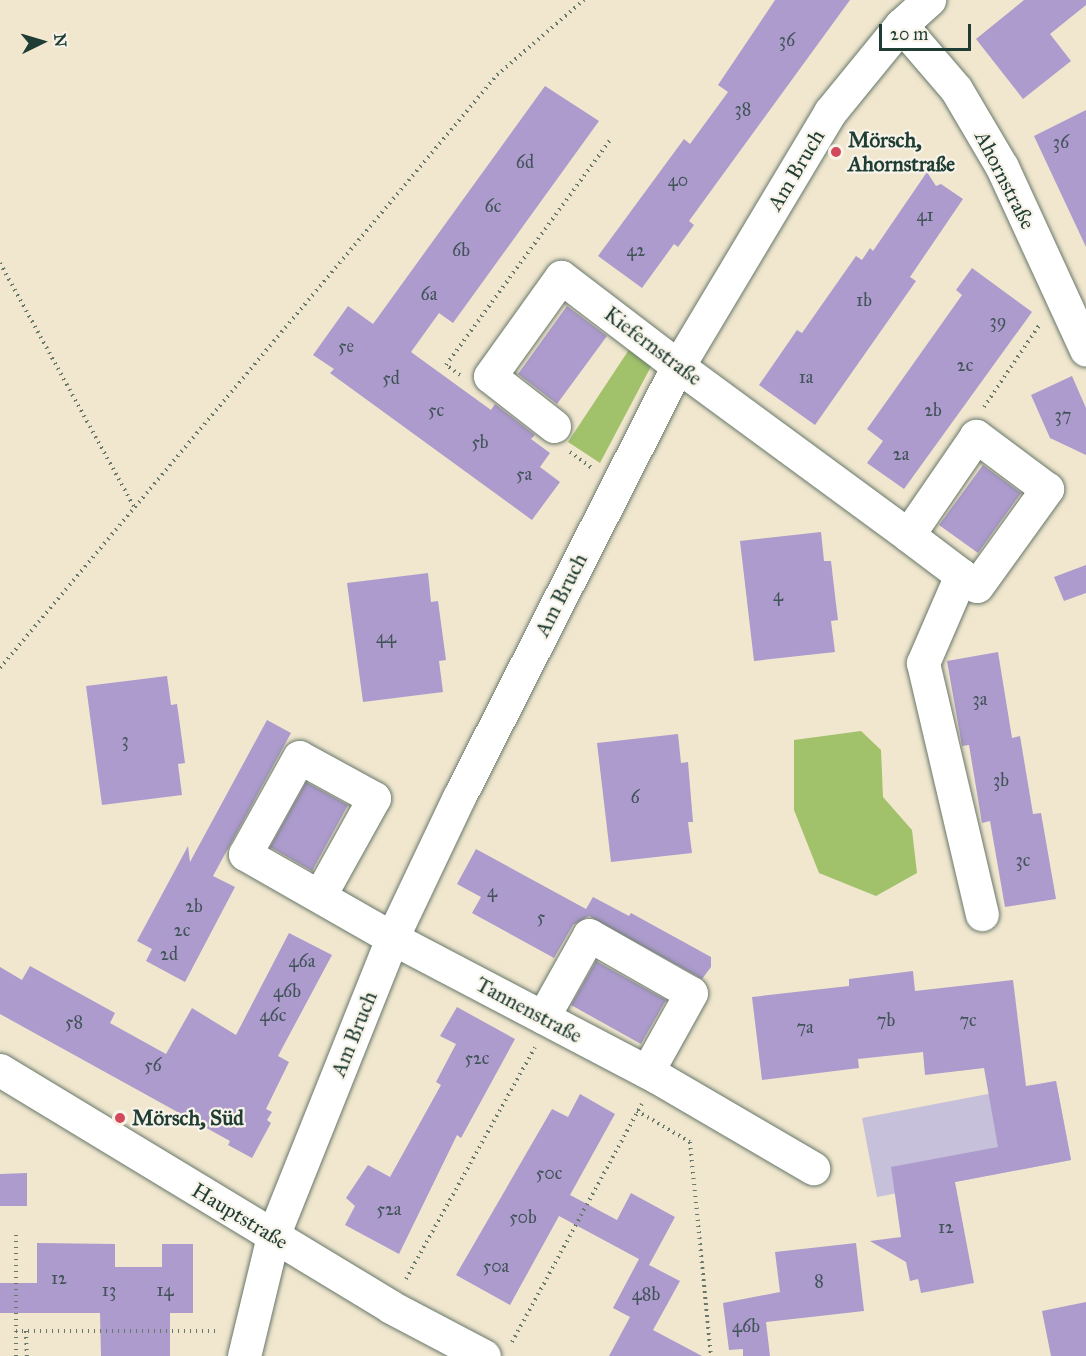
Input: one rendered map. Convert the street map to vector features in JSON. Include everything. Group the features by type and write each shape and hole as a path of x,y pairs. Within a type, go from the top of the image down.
{"street":[{"name":"Am Bruch","path":"246,1344 273,1236 392,938 459,797 678,366 830,112 901,25 929,0"},
{"name":"Ahornstraße","path":"901,25 956,89 1002,167 1086,350"},
{"name":"Kiefernstraße","path":"559,437 490,376 561,277 977,586 1047,489 976,436"},
{"path":"908,535 976,436"},
{"path":"962,574 923,663 981,914"},
{"name":"Tannenstraße","path":"320,895 374,798 299,757 245,854 392,938 652,1075 813,1168"},
{"path":"547,1018 589,935 691,993 652,1075"},
{"name":"Hauptstraße","path":"0,1070 391,1307 496,1353"}],"path":[{"path":"0,668 497,75 584,0"},
{"path":"0,263 134,507"},
{"path":"976,436 974,422 1060,293"},
{"path":"559,437 618,485"},
{"path":"391,1307 547,1018"},
{"path":"496,1353 637,1111 652,1075"},
{"path":"637,1111 690,1142 711,1356"},
{"path":"16,1230 16,1356"},
{"path":"16,1331 246,1344"},
{"path":"26,1331 27,1356"}],"shaded area":[{"path":"1056,1081 1071,1160 877,1197 862,1118"}],"green space":[{"path":"634,342 656,357 600,463 568,442"},
{"path":"861,731 881,750 883,797 912,830 917,873 876,896 819,873 794,810 794,740"}],"building":[{"path":"775,0 850,0 689,221 694,225 678,247 674,244 642,288 598,256 684,139 690,144 728,92 718,85"},
{"path":"1024,0 1086,0 1086,5 1050,34 1071,61 1023,99 976,39"},
{"path":"545,86 599,121 453,323 439,313 411,352 491,410 495,404 535,435 531,439 550,453 540,467 560,482 532,520 330,373 334,369 313,355 348,306 373,324"},
{"path":"1086,110 1086,247 1034,136"},
{"path":"927,172 936,186 941,184 963,199 910,277 916,281 815,425 759,385 797,330 802,333 856,256 862,260 870,248 873,251"},
{"path":"972,268 1032,312 904,489 867,463 883,441 867,429 962,295 956,290"},
{"path":"567,306 607,336 557,404 518,374"},
{"path":"1072,376 1086,408 1086,455 1050,438 1031,395"},
{"path":"983,465 1021,493 978,553 939,525"},
{"path":"821,532 824,561 831,561 838,620 831,621 835,652 754,661 740,541"},
{"path":"1086,565 1086,593 1064,601 1054,577"},
{"path":"428,573 431,602 438,601 446,660 439,661 443,692 363,702 347,583"},
{"path":"998,652 1012,738 1020,736 1033,814 1041,813 1056,899 1005,907 990,821 982,823 969,745 962,746 947,661"},
{"path":"167,676 171,705 177,704 185,763 178,764 182,795 102,805 86,686"},
{"path":"267,720 291,733 213,876 235,887 185,982 146,961 152,949 137,941 188,846 190,862"},
{"path":"678,734 681,763 688,762 693,822 688,822 692,853 611,862 597,743"},
{"path":"306,782 348,805 312,871 270,847"},
{"path":"476,849 586,909 593,897 629,916 631,913 711,957 711,967 702,979 589,916 573,925 554,958 472,913 481,897 457,884"},
{"path":"289,933 332,955 278,1056 289,1062 266,1109 272,1112 267,1120 271,1123 252,1158 228,1145 230,1141 0,1014 0,967 22,980 30,966 115,1013 110,1023 166,1054 192,1008 236,1035"},
{"path":"596,961 666,1000 641,1044 571,1005"},
{"path":"913,971 915,991 1013,980 1026,1086 1056,1081 1071,1160 955,1182 974,1283 921,1293 918,1279 910,1281 906,1262 870,1241 901,1237 891,1167 998,1147 984,1068 925,1075 923,1052 858,1059 859,1068 762,1080 752,997 849,986 849,979"},
{"path":"457,1007 515,1039 461,1138 457,1135 399,1254 345,1225 355,1206 346,1198 368,1165 390,1177 441,1085 436,1082 456,1044 440,1036"},
{"path":"580,1094 615,1114 570,1195 617,1220 631,1193 675,1217 649,1265 680,1281 653,1330 702,1356 609,1356 630,1317 613,1308 639,1259 559,1216 510,1305 456,1275 552,1109 568,1117"},
{"path":"27,1173 27,1206 0,1206 0,1174"},
{"path":"37,1243 115,1244 115,1267 162,1267 162,1244 193,1244 193,1313 170,1313 170,1356 101,1356 100,1313 0,1313 0,1283 37,1283"},
{"path":"856,1243 864,1311 766,1322 770,1356 743,1356 743,1349 729,1350 723,1303 780,1292 775,1252"},
{"path":"1086,1302 1086,1356 1051,1356 1042,1311"}],"place":[{"name":"Mörsch, Ahornstraße","path":"836,152"},
{"name":"Mörsch, Süd","path":"120,1118"}]}
